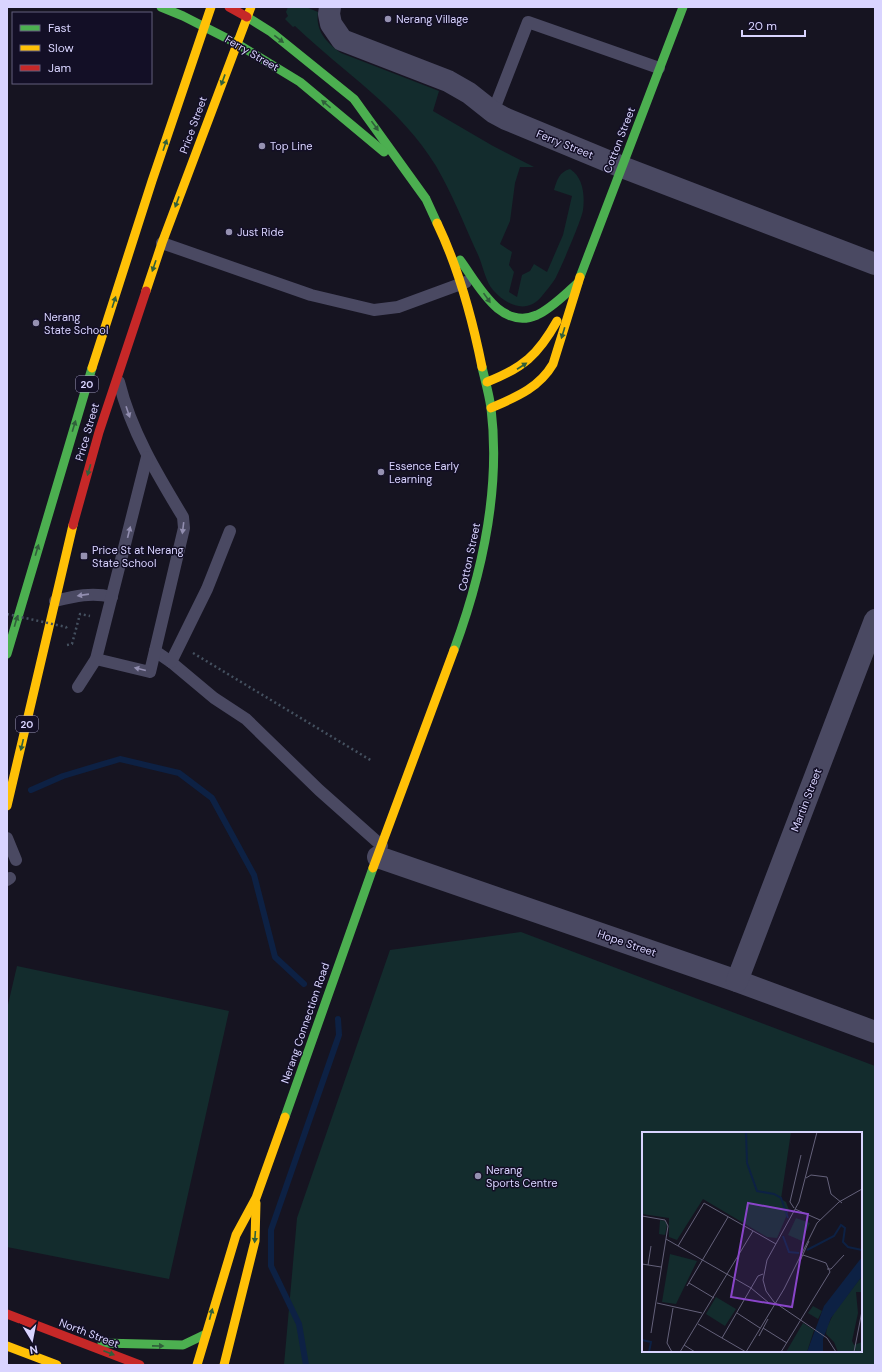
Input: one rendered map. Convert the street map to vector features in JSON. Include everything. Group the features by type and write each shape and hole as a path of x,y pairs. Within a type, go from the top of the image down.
{"main road":[{"name":"Ferry Street","path":"160,7 205,26 273,64 300,82 410,173"},
{"name":"Price Street","path":"7,654 80,406 152,181 211,7"},
{"name":"Ferry Street","path":"229,7 271,32 347,92 370,119 410,173 426,199 447,244 461,284 472,316 492,408"},
{"name":"Price Street","path":"7,806 73,527 117,375 162,243 236,43 251,7"},
{"name":"Cotton Street","path":"380,851 470,607 478,577 487,531 494,467 492,408 537,385 547,376 553,364 578,283 683,7"},
{"path":"447,244 497,310 511,317 521,318 538,314 578,283"},
{"name":"Cotton Street","path":"487,382 514,371 534,357 546,342 578,283"},
{"path":"19,715 40,666"},
{"name":"Nerang Connection Road","path":"197,1365 236,1235 256,1198 380,851"},
{"name":"Nerang Connection Road","path":"224,1365 255,1241 256,1198"},
{"name":"North Street","path":"7,1314 140,1365"},
{"path":"77,1341 167,1346 183,1345 206,1334"},
{"path":"7,1346 57,1365"}],"street":[{"name":"Ferry Street","path":"330,7 329,14 331,24 342,40 448,81 468,93 493,112 527,129 622,168 875,264"},
{"name":"Martin Street","path":"737,981 875,620"},
{"name":"Hope Street","path":"380,851 875,1032"}],"lane":[{"path":"493,112 528,22 660,68"},
{"path":"162,243 311,295 374,310 398,307 474,279"},
{"path":"96,659 150,672 184,522 147,457 130,419 117,375"},
{"path":"78,687 96,659 147,457"},
{"path":"171,662 207,588 230,531"},
{"path":"55,601 86,594 100,594 112,597"},
{"path":"155,651 171,662 214,698 246,719 380,851"},
{"path":"7,838 16,860"}],"path":[{"path":"7,614 66,627 68,631"},
{"path":"72,644 79,617"},
{"path":"180,645 372,761"}],"green space":[{"path":"288,7 306,7 318,12 318,25 320,31 327,41 341,53 439,91 433,111 493,146 534,167 520,167 515,183 510,221 500,244 512,252 509,265 514,272 509,292 517,297 522,275 530,271 534,264 547,272 563,235 572,196 554,190 557,180 563,172 570,169 574,172 582,187 584,204 582,215 555,279 536,302 530,305 517,306 504,300 493,290 448,188 422,145 389,108 285,19 288,16 286,12"},
{"name":"Nerang Sports Centre","path":"521,932 875,1066 875,1365 284,1365 297,1218 390,950"},
{"path":"17,966 229,1011 169,1279 7,1247 7,1009"}],"waterway":[{"path":"31,790 63,776 120,759 179,773 212,798 254,875 275,957 304,984"},
{"path":"306,1365 299,1324 271,1266 271,1230 339,1035 338,1019"}],"traffic: fast":[{"path":"161,7 183,16 236,43"},
{"path":"580,277 683,7"},
{"path":"247,17 271,32 354,99 426,199 437,223"},
{"path":"236,43 300,82 384,152"},
{"path":"460,260 491,302 501,311 512,317 524,318 543,312 578,283"},
{"path":"454,650 481,562 491,501 493,470 491,408 482,367"},
{"path":"7,654 92,368"},
{"path":"285,1117 373,868"},
{"path":"102,1343 183,1345 206,1334"}],"traffic: slow":[{"path":"92,368 152,181 211,7"},
{"path":"146,291 162,243 251,7"},
{"path":"437,223 452,258 464,294 482,367"},
{"path":"491,408 534,386 553,364 580,277"},
{"path":"487,382 520,366 536,352 557,321"},
{"path":"7,806 73,525"},
{"path":"373,868 454,650"},
{"path":"197,1365 236,1235 256,1198 285,1117"},
{"path":"224,1365 255,1241 256,1203"},
{"path":"7,1346 57,1365"}],"traffic: jam":[{"path":"229,7 247,17"},
{"path":"73,525 99,432 146,291"},
{"path":"7,1314 140,1365"}],"place":[{"name":"Nerang Village","path":"388,19"},
{"name":"Top Line","path":"262,146"},
{"name":"Just Ride","path":"229,232"},
{"name":"Nerang State School","path":"36,323"},
{"name":"Essence Early Learning","path":"381,472"},
{"name":"Price St at Nerang State School","path":"84,556"},
{"name":"Nerang Sports Centre","path":"478,1176"}]}
